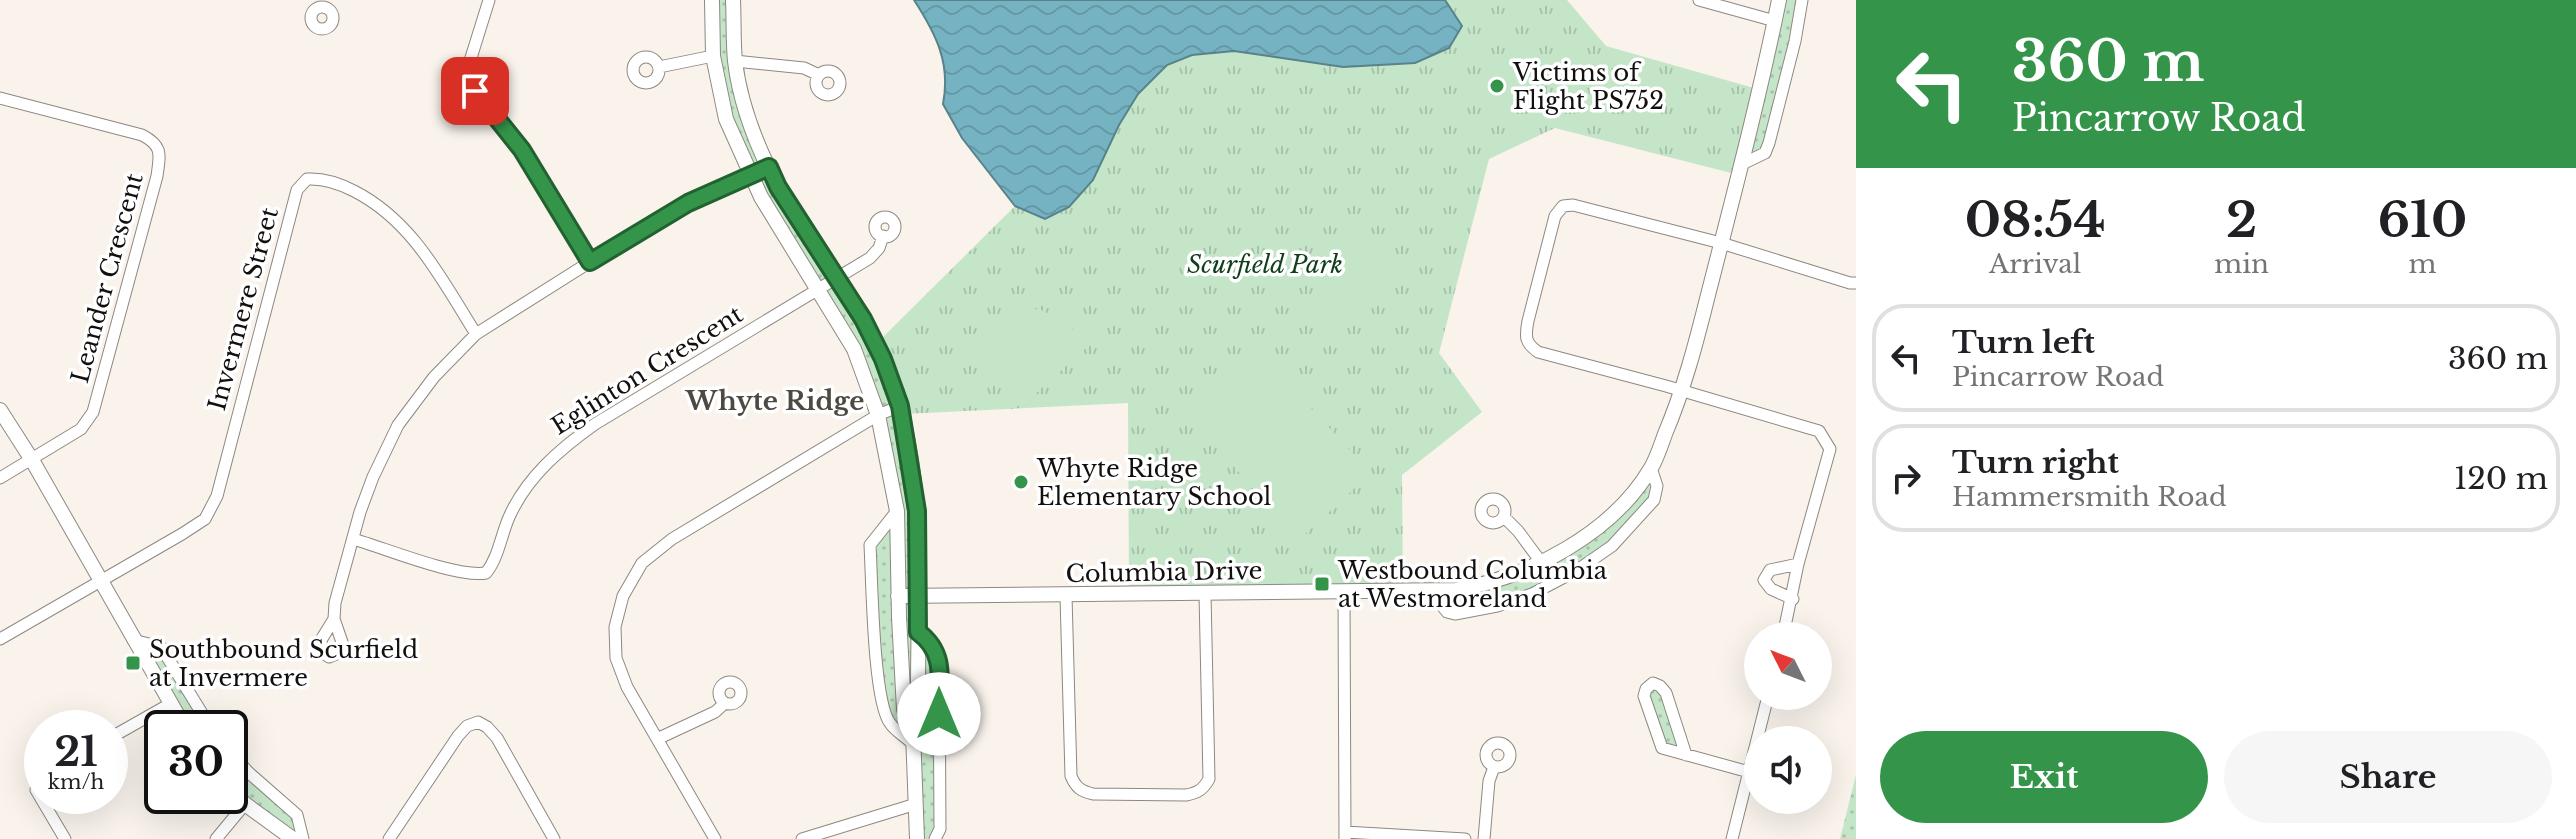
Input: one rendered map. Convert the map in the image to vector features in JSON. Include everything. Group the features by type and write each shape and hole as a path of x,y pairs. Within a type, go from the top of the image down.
{"street":[{"path":"489,0 470,61 470,78 475,91 522,150 590,262"},
{"path":"712,0 713,56 726,119 750,175 854,349 878,415 897,511 904,709 913,738"},
{"path":"733,0 735,61 747,116 778,187 863,319 883,359 900,406 917,511 918,708 913,738 917,839"},
{"path":"1699,0 1775,21"},
{"name":"Columbia Drive","path":"898,596 1430,591 1482,585 1568,549 1623,502 1651,468 1683,391 1779,0"},
{"path":"1740,165 1765,153 1769,143 1802,0"},
{"path":"659,67 713,56"},
{"path":"735,61 804,68 819,75"},
{"name":"Leander Crescent","path":"0,98 142,135 155,142 160,154 157,176 93,412 81,429 32,460"},
{"path":"334,619 335,603 373,477 398,425 434,377 476,334 590,262 688,203 769,167"},
{"name":"Invermere Street","path":"101,582 205,519 217,496 297,190 307,179 324,179 346,186 392,216 415,239 476,334"},
{"path":"1787,622 1798,564 1830,449 1826,438 1819,431 1552,356 1528,346 1525,337 1528,321 1555,216 1563,206 1573,205 1721,243 1856,283"},
{"name":"Eglinton Crescent","path":"353,539 456,571 474,575 486,573 521,495 541,469 568,443 870,258 879,248 883,236"},
{"path":"715,839 627,687 616,658 615,627 623,596 642,563 672,539 878,415 900,406"},
{"path":"0,410 32,460 174,710"},
{"path":"0,478 32,460"},
{"name":"Columbia Drive","path":"1430,591 1447,612 1455,614 1497,606 1532,594 1576,571 1612,546 1654,500 1657,486 1651,468"},
{"path":"897,511 870,545 874,617 880,700 890,723 913,738"},
{"path":"1504,517 1541,562"},
{"path":"1793,599 1771,589 1764,580 1770,570 1798,564"},
{"path":"0,639 101,582"},
{"path":"1344,592 1345,835 1465,839"},
{"path":"1066,596 1071,776 1075,786 1082,792 1093,794 1186,795 1196,793 1209,779 1205,594"},
{"path":"918,632 930,641 939,656 940,829 935,839"},
{"path":"133,640 161,647 200,710"},
{"path":"1686,755 1666,693 1653,683 1644,696 1662,748 1686,755 1744,771"},
{"path":"657,739 715,712 725,703"},
{"path":"128,728 170,704"},
{"path":"389,839 458,736 467,726 478,722 497,738 554,839"},
{"path":"1484,839 1489,781 1494,767"},
{"path":"248,772 297,815 303,839"},
{"path":"1732,839 1744,792"},
{"path":"802,839 916,804"},
{"path":"248,806 293,839"},
{"path":"50,814 65,839"},
{"path":"216,839 237,814"}],"green space":[{"path":"712,0 733,0 735,61 778,187 863,319 904,429 918,617 939,656 935,839 917,839 913,744 890,723 880,700 870,545 897,511 854,349 761,197 726,119"},
{"name":"Scurfield Park","path":"1445,0 1567,0 1606,46 1761,90 1739,175 1555,128 1489,159 1439,353 1482,412 1402,475 1403,591 1129,594 1128,403 903,414 876,344 1015,206 1045,219 1119,125 1138,94 1167,65 1192,55 1234,51 1283,57 1462,26"},
{"path":"1781,0 1802,0 1769,150 1744,156"},
{"path":"1387,244 1391,268 1388,284 1374,307 1350,321 1332,321 1317,316 1317,257 1328,247"},
{"path":"1039,309 1067,324 1089,345 1032,397 1021,398 965,343 999,318"},
{"path":"1260,353 1371,473 1300,539 1189,418"},
{"path":"1651,468 1654,500 1612,546 1532,594 1455,614 1430,591 1456,590 1568,549"},
{"path":"133,640 161,647 200,710 174,710"},
{"path":"1660,686 1686,755 1662,748 1646,689"},
{"path":"248,768 297,815 303,839 248,801"},
{"path":"1856,775 1856,839 1840,839"}],"water":[{"path":"914,0 1445,0 1462,26 1449,48 1415,63 1343,67 1234,51 1192,55 1167,65 1138,94 1119,125 1093,180 1069,207 1045,219 1015,206 962,138 943,104 945,75 940,49"}],"place":[{"name":"Victims of Flight PS752","path":"1497,86"},
{"name":"Whyte Ridge Elementary School","path":"1021,482"},
{"name":"Westbound Columbia at Westmoreland","path":"1322,584"},
{"name":"Southbound Scurfield at Invermere","path":"133,663"}],"district":[{"name":"Whyte Ridge","path":"775,401"}],"route":[{"path":"475,91 522,150 590,262 688,203 769,167 778,187 863,319 883,359 900,406 917,511 918,632 930,641 939,656 939,714"}]}
